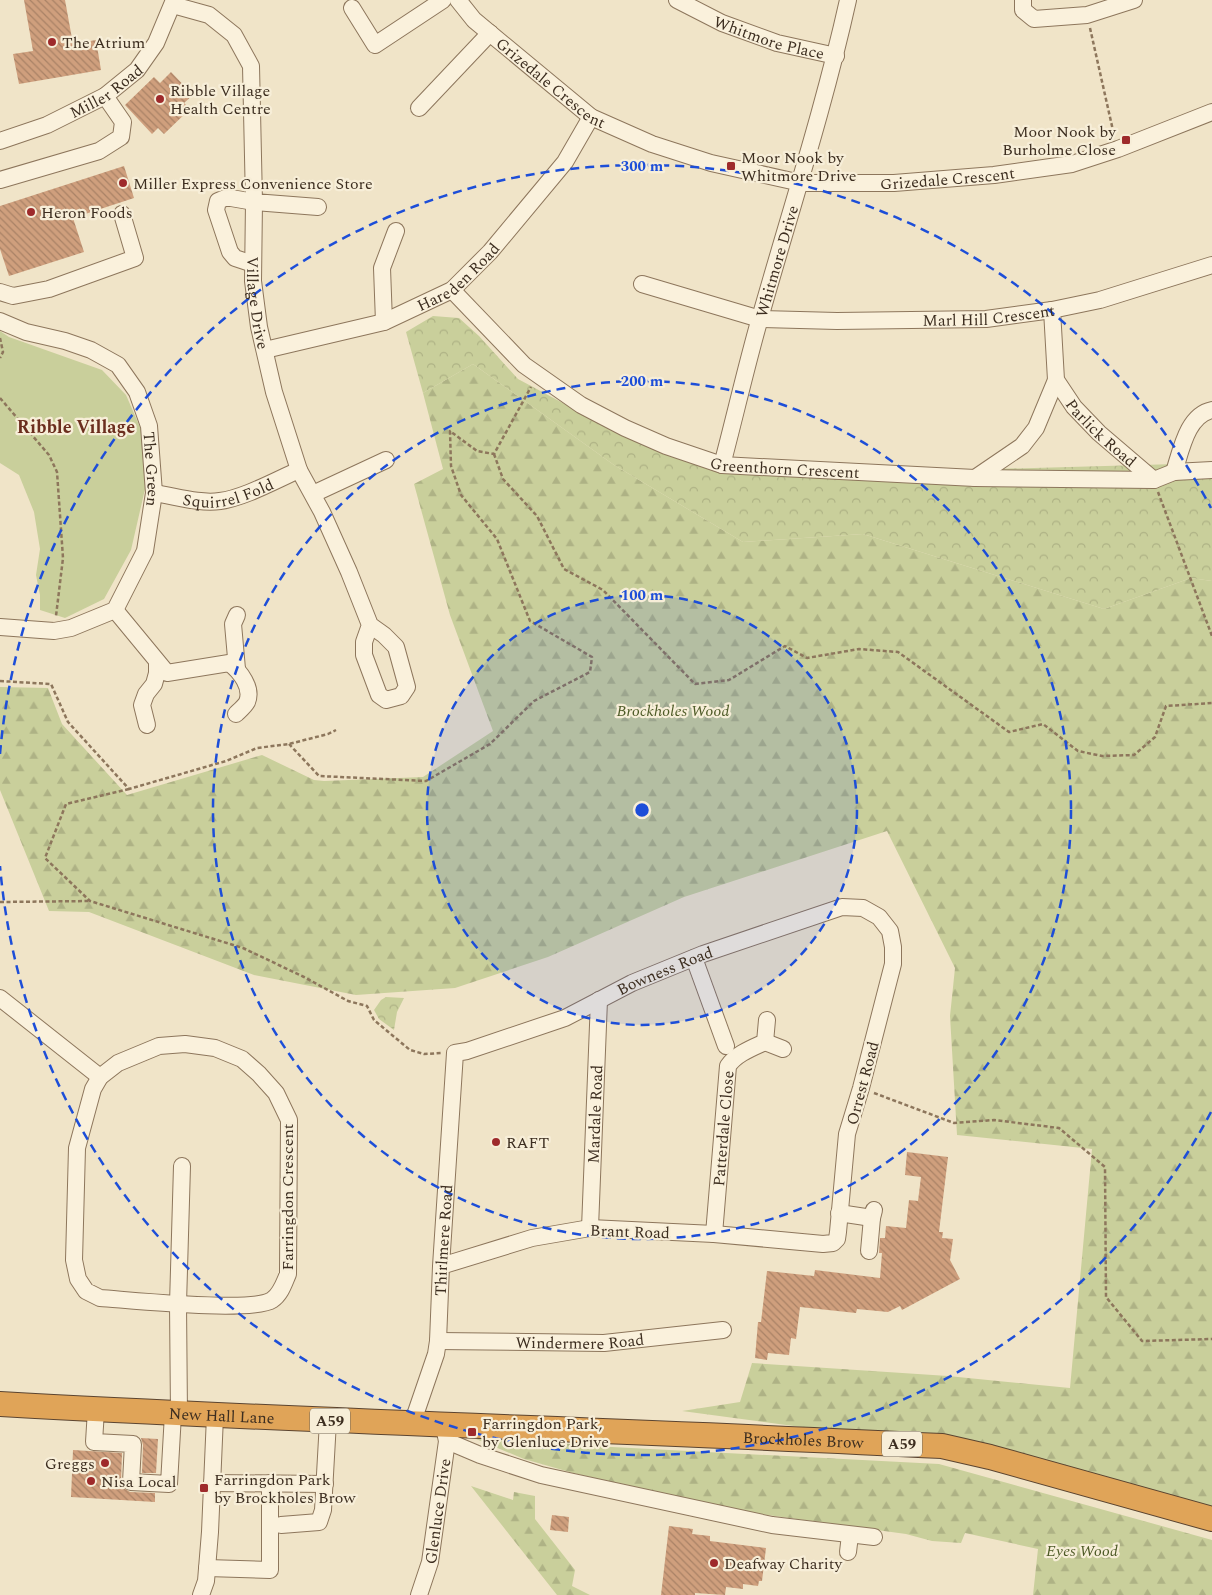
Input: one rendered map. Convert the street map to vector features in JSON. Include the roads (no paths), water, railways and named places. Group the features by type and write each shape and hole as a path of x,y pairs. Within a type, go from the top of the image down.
{"highway":[{"name":"New Hall Lane","path":"0,1404 176,1415 412,1424 445,1433"},
{"name":"Brockholes Brow","path":"445,1433 582,1429 942,1446 990,1456 1212,1519"}],"street":[{"path":"352,8 375,45 443,0"},
{"name":"Grizedale Crescent","path":"458,0 474,20 591,117 668,150 711,163 801,183 894,183 994,175 1072,164 1118,149 1212,112"},
{"name":"Whitmore Place","path":"677,0 722,23 777,43 836,56"},
{"name":"Whitmore Drive","path":"722,465 760,319 801,183 836,56 848,0"},
{"path":"1022,0 1023,10 1034,19 1087,14 1134,0"},
{"name":"Miller Road","path":"0,141 47,125 105,96 137,70 156,42 173,3"},
{"name":"Village Drive","path":"173,3 209,15 234,35 251,66 254,202 253,264 259,327 274,392 299,470 313,494 350,572 370,625"},
{"path":"419,108 490,33"},
{"path":"0,180 99,151 121,137 123,122 105,96"},
{"name":"Hareden Road","path":"265,350 384,322 452,290 490,252 558,169 591,117"},
{"path":"253,264 238,260 232,256 216,206 218,202 225,198 318,207"},
{"path":"0,292 13,296 49,289 135,258 122,214"},
{"path":"384,322 382,268 396,231"},
{"name":"Marl Hill Crescent","path":"642,284 760,319 837,321 986,319 1052,310 1100,300 1212,265"},
{"name":"Greenthorn Crescent","path":"452,290 524,365 581,405 625,428 666,446 722,465 975,478 1154,480 1174,472 1212,470"},
{"name":"Parlick Road","path":"975,478 1022,446 1036,428 1056,380 1052,310"},
{"name":"The Green","path":"0,321 26,332 65,340 91,350 118,365 138,392 149,426 154,493 144,551 115,610"},
{"name":"Parlick Road","path":"1056,380 1074,407 1154,480"},
{"path":"1174,472 1188,431 1195,420 1208,410 1212,410"},
{"path":"313,494 386,460"},
{"name":"Squirrel Fold","path":"154,493 218,501 235,498 299,470"},
{"path":"0,627 54,631 71,628 115,610 167,673 229,663 237,669 246,682 248,693 247,702 236,714"},
{"path":"237,615 232,624 237,669"},
{"path":"147,725 142,705 146,694 154,684 157,662"},
{"name":"Bowness Road","path":"455,1053 467,1051 565,1018 632,983 694,958 842,907 863,908 879,917"},
{"name":"Orrest Road","path":"823,1244 833,1243 837,1239 847,1134 893,964 893,947 890,931 879,917"},
{"path":"694,958 726,1046"},
{"path":"0,998 100,1077"},
{"name":"Mardale Road","path":"590,1228 600,1000"},
{"path":"767,1020 765,1042 783,1049"},
{"name":"Patterdale Close","path":"714,1234 728,1066 732,1060 765,1042"},
{"name":"Farringdon Crescent","path":"185,1044 214,1048 242,1059 276,1093 289,1120 288,1274 280,1292 271,1301 246,1306 178,1304 100,1298 86,1291 78,1279 74,1260 77,1148 93,1089 100,1077 118,1063 158,1046 185,1044"},
{"name":"Thirlmere Road","path":"412,1424 436,1354 438,1341 455,1053"},
{"path":"96,1410 94,1442 133,1444 131,1482 170,1484 176,1415 182,1166"},
{"path":"839,1213 873,1214 869,1251"},
{"name":"Brant Road","path":"441,1266 518,1241 590,1228 714,1234 823,1244"},
{"name":"Windermere Road","path":"438,1341 604,1343 723,1330"},
{"path":"202,1595 207,1568 215,1416"},
{"path":"281,1525 303,1525 319,1522 323,1510 328,1421"},
{"path":"445,1433 480,1455 541,1475 772,1524 874,1537"},
{"name":"Glenluce Drive","path":"421,1594 430,1562 445,1433"},
{"path":"212,1482 325,1484"},
{"path":"207,1568 270,1570 270,1483"},
{"path":"281,1542 282,1506"},
{"path":"848,1552 850,1535"}],"place":[{"name":"The Atrium","path":"52,42"},
{"name":"Ribble Village Health Centre","path":"160,99"},
{"name":"Moor Nook by Burholme Close","path":"1126,140"},
{"name":"Moor Nook by Whitmore Drive","path":"731,166"},
{"name":"Miller Express Convenience Store","path":"123,183"},
{"name":"Heron Foods","path":"31,212"},
{"name":"RAFT","path":"496,1142"},
{"name":"Farringdon Park, by Glenluce Drive","path":"472,1432"},
{"name":"Greggs","path":"105,1463"},
{"name":"Nisa Local","path":"91,1481"},
{"name":"Farringdon Park by Brockholes Brow","path":"204,1488"},
{"name":"Deafway Charity","path":"714,1563"}],"district":[{"name":"Ribble Village","path":"76,427"}],"park label":[{"name":"Brockholes Wood","path":"673,710"},
{"name":"Eyes Wood","path":"1082,1550"}]}
